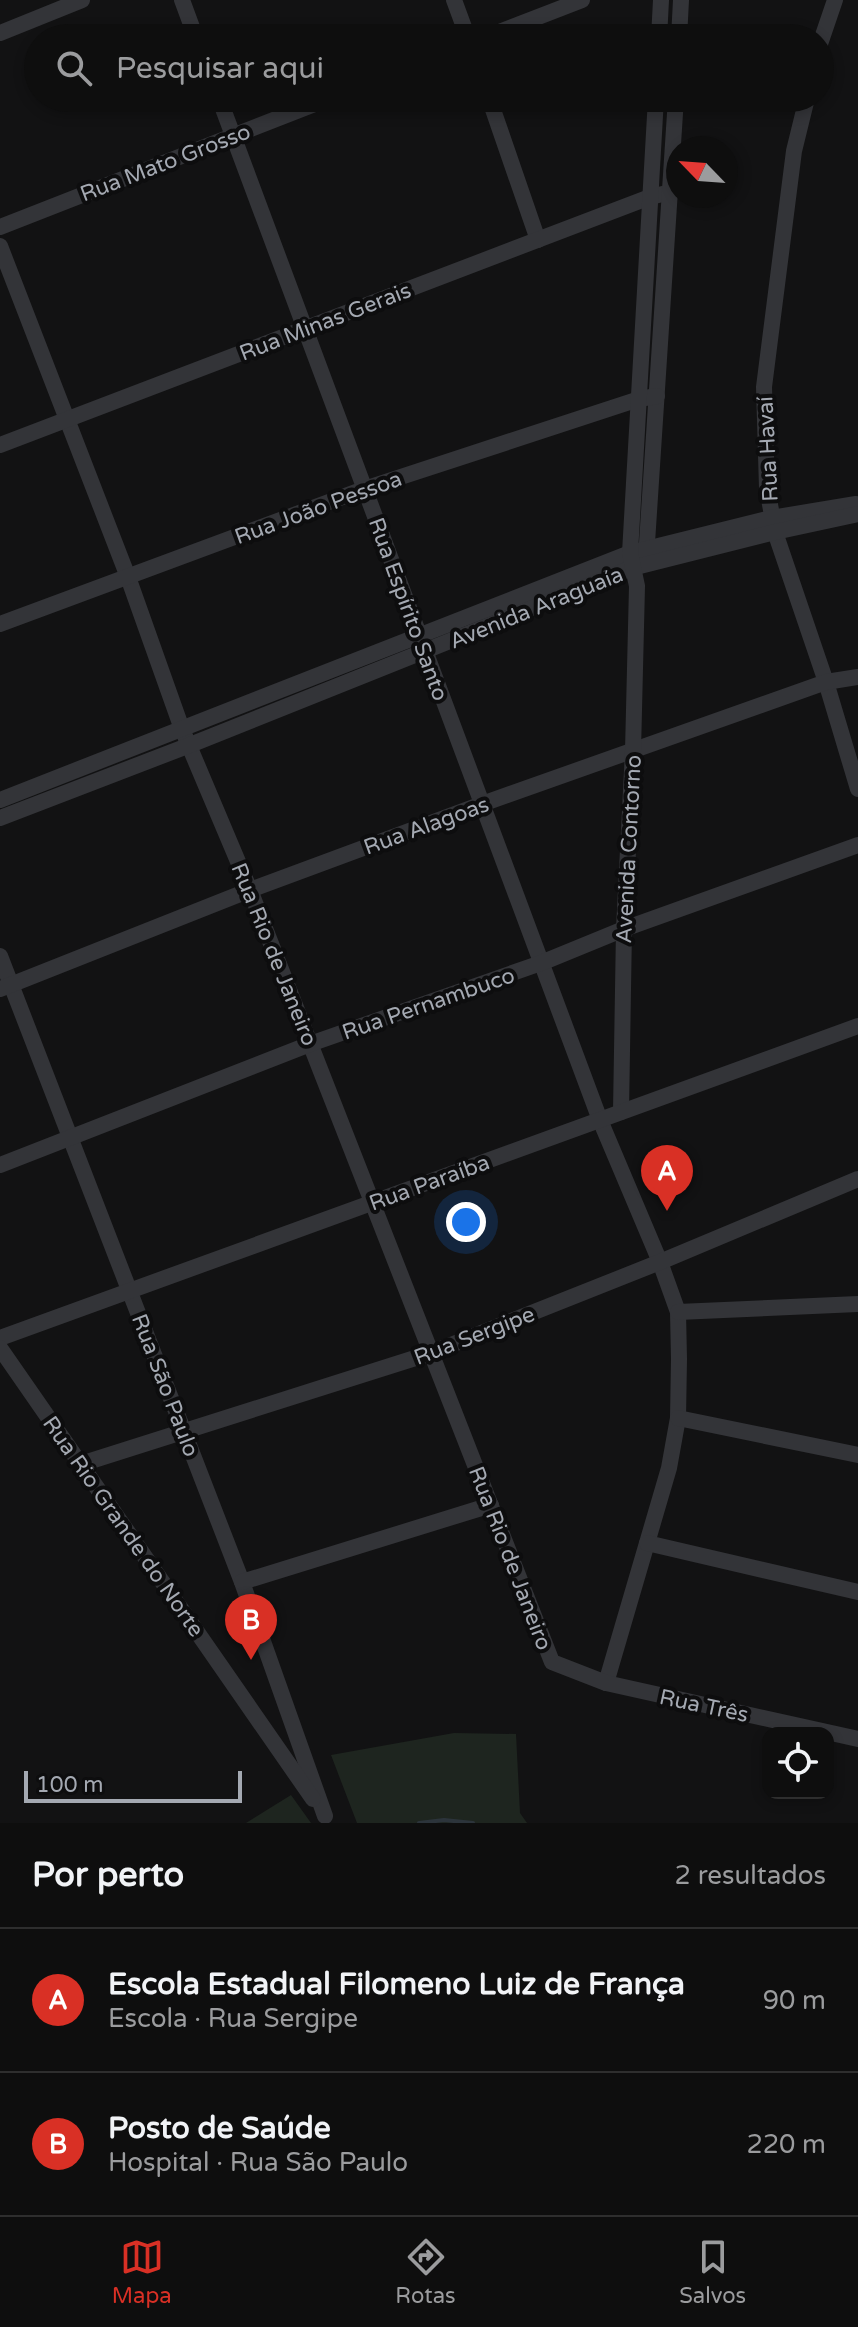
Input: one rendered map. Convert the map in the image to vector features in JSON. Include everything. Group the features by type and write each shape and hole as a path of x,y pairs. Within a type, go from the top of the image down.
{"street":[{"path":"0,33 82,0"},
{"path":"182,0 191,24"},
{"path":"454,0 463,24"},
{"path":"520,24 582,0"},
{"path":"660,24 661,0"},
{"path":"680,24 681,0"},
{"path":"827,24 835,0"},
{"name":"Rua Espírito Santo","path":"224,112 600,1120 678,1312 678,1418 669,1468 606,1683"},
{"name":"Rua Mato Grosso","path":"0,227 294,112"},
{"path":"494,112 538,240"},
{"name":"Avenida Contorno","path":"621,1112 624,929 638,559 639,399 655,112"},
{"name":"Avenida Contorno","path":"674,136 675,112"},
{"name":"Rua Havaí","path":"804,112 794,151 764,387 767,488 773,525 858,789"},
{"name":"Rua Minas Gerais","path":"0,445 666,193"},
{"name":"Avenida Contorno","path":"638,559 657,396 670,208"},
{"name":"Rua Rio de Janeiro","path":"0,246 128,577 182,729 250,890 552,1662"},
{"name":"Rua João Pessoa","path":"0,624 364,489 639,399 657,396"},
{"name":"Avenida Araguaía","path":"0,800 419,634 638,559 858,504"},
{"name":"Avenida Araguaía","path":"773,525 858,514"},
{"name":"Avenida Araguaía","path":"0,818 425,651 638,559"},
{"name":"Rua Alagoas","path":"6,987 250,890 482,804 826,682 858,677"},
{"name":"Rua Pernambuco","path":"0,1165 310,1044 541,963 624,929 858,845"},
{"name":"Rua São Paulo","path":"0,956 6,987 70,1137 130,1290 242,1582 327,1819"},
{"name":"Rua Paraíba","path":"0,1338 858,1026"},
{"name":"Rua Sergipe","path":"81,1464 431,1353 858,1179"},
{"path":"678,1312 858,1304"},
{"name":"Rua Rio Grande do Norte","path":"0,1348 327,1819"},
{"path":"678,1418 858,1455"},
{"path":"242,1582 491,1505"},
{"path":"647,1543 858,1592"},
{"name":"Rua Três","path":"552,1662 606,1683 858,1739"}],"shaded area":[{"path":"454,1733 516,1734 520,1813 527,1823 357,1823 331,1755"},
{"path":"291,1795 311,1823 246,1823"}],"waterway":[{"path":"419,1823 444,1820 473,1823"}],"place":[{"name":"Escola Estadual Filomeno Luiz de França","path":"667,1211"},
{"name":"Posto de Saúde","path":"251,1660"}]}
